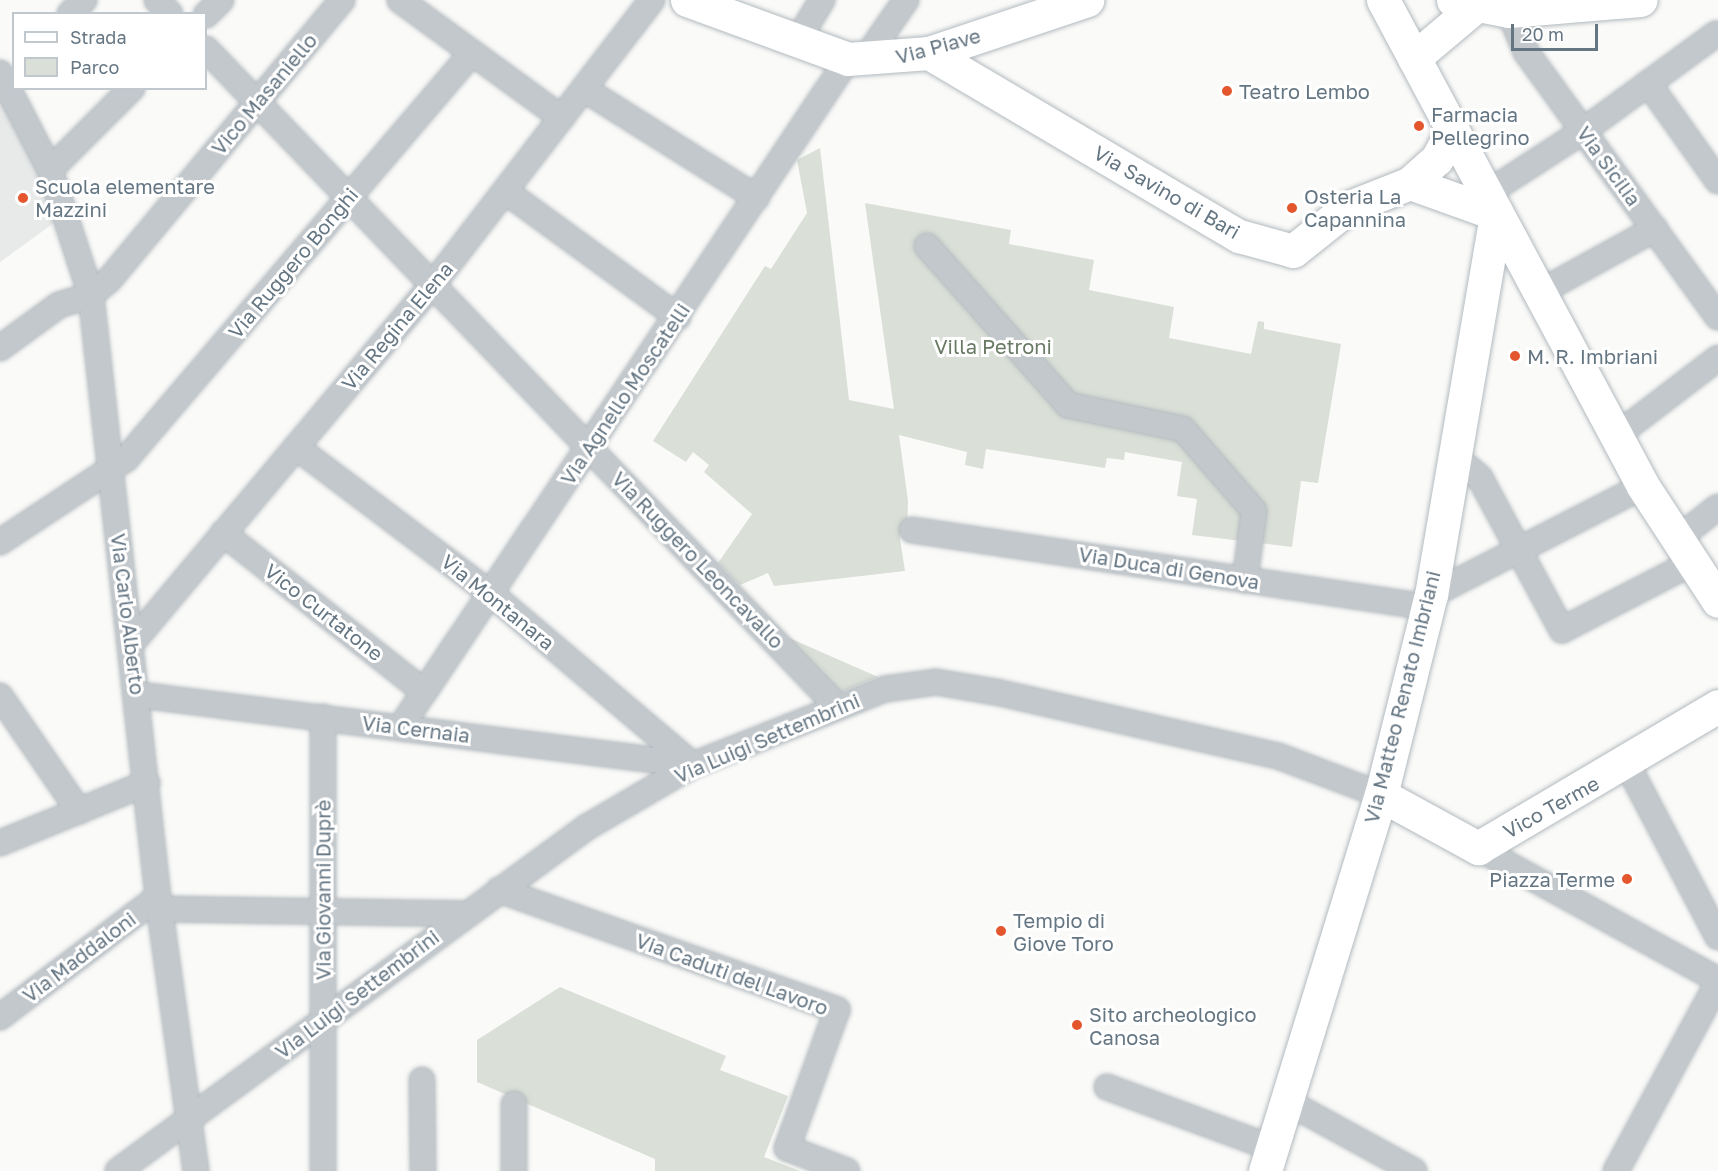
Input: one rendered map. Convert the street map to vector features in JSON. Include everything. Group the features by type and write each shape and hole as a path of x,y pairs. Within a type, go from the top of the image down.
{"street":[{"path":"72,12 84,0"},
{"path":"157,0 168,12"},
{"path":"207,14 221,0"},
{"name":"Vico Masaniello","path":"91,295 342,0"},
{"path":"400,0 471,54 562,118"},
{"name":"Via Regina Elena","path":"132,644 434,284 652,0"},
{"name":"Via Piave","path":"687,0 736,8 797,41 857,59 929,53 1070,2"},
{"path":"797,41 822,0"},
{"name":"Via Agnello Moscatelli","path":"400,728 757,198 857,59 906,0"},
{"path":"1383,0 1491,204 1542,291 1643,486 1683,552 1718,601"},
{"path":"1414,58 1465,2 1509,11 1641,0"},
{"name":"Via Sicilia","path":"1509,11 1526,52 1718,317"},
{"path":"1491,204 1583,131 1717,34"},
{"name":"Via Ruggero Leoncavallo","path":"207,50 258,100 837,706"},
{"name":"Via Savino di Bari","path":"929,53 1250,239 1293,251 1347,208 1410,183 1437,159 1452,131"},
{"name":"Via Ruggero Bonghi","path":"0,542 126,459 471,54"},
{"name":"Via Carlo Alberto","path":"5,73 12,88"},
{"path":"1648,83 1718,181"},
{"path":"584,89 757,198"},
{"name":"Via Carlo Alberto","path":"13,90 50,170 91,295 139,695 159,903 196,1171"},
{"path":"50,170 130,90"},
{"path":"1410,183 1491,204"},
{"path":"505,191 678,317"},
{"name":"Via Matteo Renato Imbriani","path":"1269,1159 1381,795 1429,601 1491,204"},
{"path":"1542,291 1655,230"},
{"path":"927,246 1068,405 1183,429 1254,511 1245,580"},
{"path":"0,348 59,305 91,295"},
{"path":"1616,436 1718,358"},
{"name":"Via Montanara","path":"296,447 490,593 693,765"},
{"path":"1453,455 1480,478 1562,630 1683,552 1718,507"},
{"path":"1429,601 1519,549 1643,486"},
{"name":"Via Duca di Genova","path":"912,530 1245,580 1429,601"},
{"name":"Vico Curtatone","path":"223,533 424,692"},
{"name":"Via Luigi Settembrini","path":"118,1171 325,1015 587,827 693,765 837,706 885,689 936,682 1278,756 1381,795"},
{"name":"Via Cernaia","path":"139,695 693,765"},
{"path":"0,696 80,811"},
{"name":"Vico Terme","path":"1478,848 1627,764 1718,706"},
{"name":"Via Giovanni Duprè","path":"323,717 322,912 325,1015 323,1171"},
{"path":"1627,764 1718,937"},
{"path":"0,843 147,783"},
{"path":"1381,795 1718,981 1616,1171"},
{"name":"Via Caduti del Lavoro","path":"499,890 837,1010 787,1148 847,1171"},
{"path":"159,903 322,912 464,914"},
{"name":"Via Maddaloni","path":"0,1017 159,903"},
{"path":"422,1080 423,1171"},
{"path":"1107,1087 1269,1159"},
{"path":"1286,1101 1414,1171"},
{"path":"514,1104 514,1171"}],"shaded area":[{"name":"Scuola elementare Mazzini","path":"0,87 39,172 54,223 0,262"}],"green space":[{"name":"Villa Petroni","path":"820,148 849,400 894,409 865,203 1011,230 1009,244 1094,260 1089,290 1174,307 1169,338 1251,354 1258,321 1264,322 1264,329 1341,344 1318,483 1301,481 1292,547 1192,535 1197,499 1177,496 1182,462 1125,452 1124,460 1107,458 1105,468 986,449 983,469 965,465 967,452 899,435 908,501 907,533 900,533 905,571 774,586 768,573 740,585 718,563 752,514 704,472 709,465 693,452 686,462 653,441 765,266 771,269 807,213 797,160"},
{"path":"787,637 878,677 840,692"},
{"path":"560,987 726,1056 720,1070 788,1096 764,1157 800,1171 655,1171 655,1159 477,1082 477,1040"}],"place":[{"name":"Teatro Lembo","path":"1227,91"},
{"name":"Farmacia Pellegrino","path":"1419,126"},
{"name":"Scuola elementare Mazzini","path":"23,198"},
{"name":"Osteria La Capannina","path":"1292,208"},
{"name":"M. R. Imbriani","path":"1515,356"},
{"name":"Piazza Terme","path":"1627,879"},
{"name":"Tempio di Giove Toro","path":"1001,931"},
{"name":"Sito archeologico Canosa","path":"1077,1025"}]}
